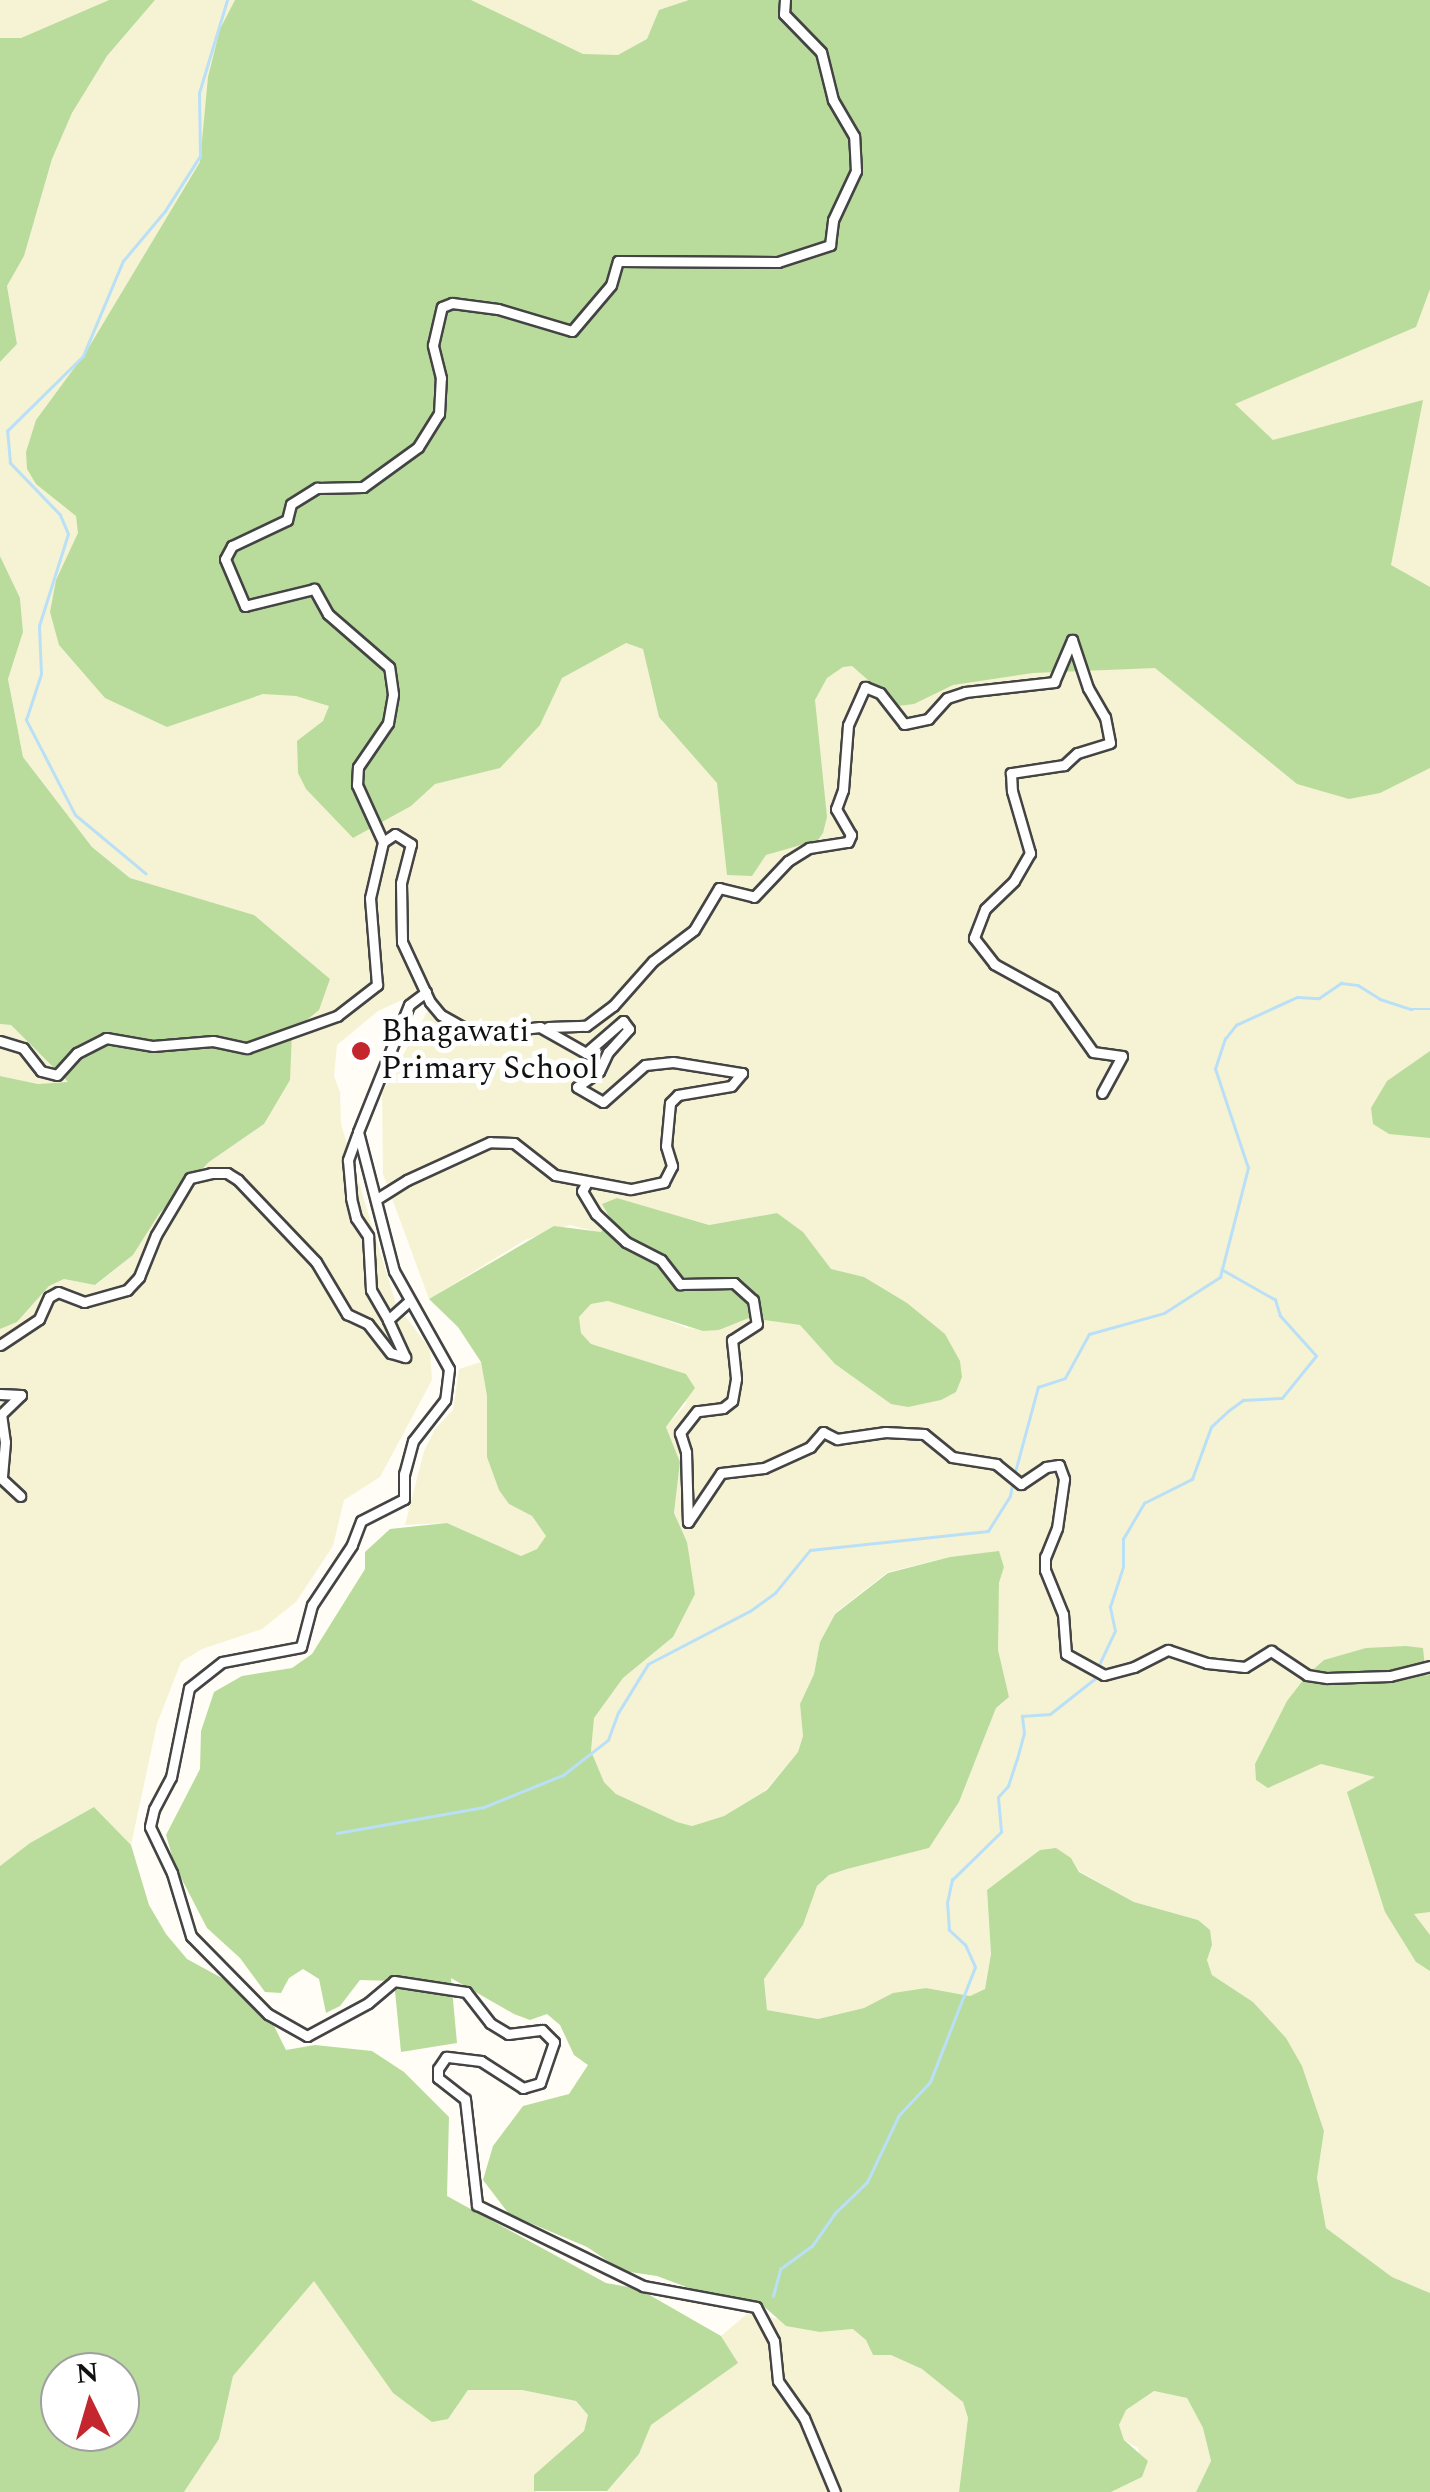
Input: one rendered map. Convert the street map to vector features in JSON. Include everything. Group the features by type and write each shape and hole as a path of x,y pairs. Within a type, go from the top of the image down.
{"street":[{"path":"0,1042 23,1048 41,1070 57,1075 77,1053 106,1038 152,1046 213,1041 247,1048 338,1016 378,986 370,898 384,842 357,785 358,767 388,724 393,694 389,667 328,614 314,589 246,606 225,559 232,546 287,520 291,504 318,488 364,488 418,447 439,414 441,378 433,345 442,307 452,303 498,309 572,331 611,285 618,261 627,258 778,262 830,245 833,220 856,171 854,136 833,100 821,52 784,14 785,0"},
{"path":"384,842 395,834 411,844 401,883 400,929 406,955 441,1015 464,1028 489,1033 586,1026 612,1006 653,961 694,930 719,888 754,897 788,861 809,848 848,842 851,835 836,809 843,790 848,725 864,687 880,693 904,724 916,722 928,719 947,698 965,692 1054,682 1072,640 1088,688 1105,717 1110,743 1077,753 1064,765 1011,773 1030,853 1014,882 985,909 974,938 994,964 1054,997 1093,1052 1122,1056 1102,1093"},
{"path":"0,1345 39,1319 49,1297 58,1292 93,1302 127,1290 139,1277 156,1235 190,1178 227,1173 316,1262 348,1314 368,1324 391,1353 405,1357 371,1290 368,1236 356,1218 348,1160 409,1005 426,992"},
{"path":"376,1199 406,1180 490,1142 514,1143 556,1176 630,1189 664,1182 672,1166 666,1146 670,1103 678,1096 731,1086 742,1073 673,1062 645,1065 604,1102 577,1086 599,1071 608,1052 630,1029 623,1021 586,1053 540,1027"},
{"path":"358,1132 394,1271 449,1369 445,1400 414,1441 404,1474 404,1499 361,1521 352,1545 312,1605 301,1647 222,1662 188,1688 172,1777 154,1809 150,1827 172,1873 191,1936 268,2014 307,2036 368,2004 394,1981 466,1992 490,2023 508,2034 542,2030 554,2042 540,2083 523,2088 481,2062 446,2057 438,2070 438,2078 465,2099 477,2206 643,2286 756,2307 774,2342 778,2381 804,2418 835,2492"},
{"path":"587,1182 582,1191 596,1214 626,1242 661,1260 680,1284 734,1284 753,1300 757,1324 732,1340 736,1379 732,1402 723,1408 698,1411 680,1433 686,1452 688,1522 721,1473 764,1468 810,1447 824,1432 836,1439 885,1432 924,1434 952,1457 996,1464 1021,1484 1046,1468 1059,1465 1064,1480 1058,1528 1045,1557 1045,1570 1063,1614 1066,1654 1104,1675 1134,1667 1168,1650 1207,1663 1245,1666 1271,1651 1308,1675 1326,1678 1390,1676 1430,1666"},
{"path":"388,1320 408,1301"},
{"path":"0,1394 21,1395 1,1414 6,1442 2,1478 20,1496"}],"shaded area":[{"path":"0,0 109,0 21,38 0,38"},
{"path":"155,0 1430,0 1430,2293 1392,2277 1326,2228 1317,2178 1324,2131 1302,2066 1253,2002 1212,1975 1207,1960 1212,1945 1198,1920 1134,1902 1079,1871 1071,1858 987,1890 991,1955 985,1989 970,1996 926,1988 894,1993 864,2008 818,2019 767,2010 764,1979 803,1925 817,1886 829,1875 929,1848 959,1802 996,1708 1009,1697 997,1650 999,1583 1004,1567 999,1552 950,1557 888,1572 835,1613 820,1642 814,1674 800,1704 803,1736 798,1752 766,1790 724,1816 692,1826 677,1822 616,1794 604,1782 591,1751 593,1718 623,1678 673,1637 687,1542 674,1513 680,1462 666,1427 687,1403 591,1344 581,1333 579,1317 591,1304 608,1301 624,1303 687,1328 719,1330 749,1318 800,1325 835,1364 891,1404 864,1277 831,1270 803,1232 777,1213 709,1225 616,1198 601,1233 570,1225 525,1240 429,1299 383,1174 382,1093 435,998 409,997 378,1011 337,1045 334,1076 340,1092 341,1124 396,1304 430,1349 432,1380 380,1477 344,1500 333,1546 296,1602 262,1629 202,1649 181,1662 157,1724 131,1845 94,1807 30,1843 0,1866 0,1329 17,1322 49,1286 64,1279 96,1285 133,1255 159,1214 209,1162 264,1124 254,915 130,878 92,847 23,757 8,679 23,632 20,598 0,556 0,362 17,344 7,286 24,256 52,159 72,113 107,56"},
{"path":"0,1024 11,1025 69,1083 38,1084 0,1076"},
{"path":"481,1362 487,1396 487,1457 509,1504 532,1516 546,1536 537,1549 521,1556 447,1523 405,1525 424,1451 435,1429 453,1410 459,1369"},
{"path":"314,2280 393,2393 448,2419 468,2390 522,2390 576,2401 588,2415 584,2431 535,2475 536,2492 184,2492 219,2439 233,2376"},
{"path":"760,2303 771,2317 820,2332 854,2329 937,2378 963,2402 968,2418 959,2492 606,2492 639,2454 651,2425 737,2363 721,2336"},
{"path":"1154,2391 1187,2398 1203,2428 1211,2461 1196,2492 1111,2492 1142,2477 1138,2448 1124,2440 1119,2425 1126,2410"}],"green space":[{"path":"109,0 155,0 107,56 72,113 52,159 24,256 7,286 17,344 0,362 0,38 21,38"},
{"path":"235,0 471,0 583,54 618,55 647,39 659,10 689,0 1430,0 1430,289 1416,327 1235,404 1273,440 1423,400 1391,565 1430,587 1430,768 1380,793 1349,799 1297,784 1155,668 1033,673 953,685 914,704 898,706 852,666 843,667 827,678 815,700 827,817 823,833 818,840 766,855 752,876 727,875 717,783 659,717 643,649 626,643 562,678 540,725 500,768 435,784 411,806 353,838 306,789 298,773 297,741 323,721 329,706 296,696 263,694 167,727 105,698 59,645 50,612 56,580 78,533 76,516 36,484 27,469 26,452 36,420 86,352 200,162 208,77 220,29"},
{"path":"0,556 20,598 23,632 8,679 23,757 92,847 130,878 254,915 330,979 319,1010 292,1032 290,1080 264,1124 209,1162 159,1214 133,1255 95,1285 64,1279 49,1286 17,1322 0,1329 0,1076 38,1084 68,1082 11,1025 0,1024"},
{"path":"1430,1051 1430,1138 1389,1134 1373,1124 1371,1108 1387,1081"},
{"path":"617,1198 709,1225 777,1213 803,1232 831,1269 864,1277 907,1303 945,1334 960,1361 962,1377 956,1392 941,1400 908,1407 891,1404 835,1364 800,1325 749,1318 719,1330 703,1331 608,1301 591,1304 579,1317 581,1333 591,1344 686,1374 695,1388 666,1427 680,1462 674,1513 687,1542 695,1594 673,1637 623,1678 594,1718 591,1751 604,1782 616,1794 677,1822 692,1826 724,1816 767,1790 798,1752 803,1736 800,1704 814,1674 820,1642 835,1614 888,1573 950,1557 999,1551 1004,1567 999,1583 998,1650 1009,1697 996,1708 959,1802 929,1848 829,1875 817,1886 803,1925 764,1979 767,2010 818,2019 864,2008 893,1993 926,1988 970,1996 985,1989 991,1954 987,1890 1040,1850 1056,1848 1071,1858 1079,1872 1134,1902 1198,1920 1210,1930 1212,1945 1207,1960 1212,1975 1253,2002 1286,2038 1302,2066 1324,2131 1317,2178 1326,2228 1392,2277 1430,2293 1430,2492 1196,2492 1211,2461 1203,2428 1187,2398 1154,2391 1126,2410 1119,2425 1124,2440 1148,2461 1142,2477 1111,2492 959,2492 968,2418 963,2402 922,2369 891,2355 873,2355 866,2340 853,2329 820,2332 786,2326 760,2303 623,2271 587,2247 509,2214 483,2180 493,2146 523,2106 569,2094 588,2065 574,2055 560,2025 547,2014 530,2020 514,2014 451,1978 457,2043 401,2052 394,1981 360,1980 340,2006 326,2013 319,1979 303,1969 289,1978 281,1993 265,1992 240,1958 207,1928 175,1866 166,1835 200,1769 201,1731 214,1692 242,1676 292,1668 312,1654 365,1569 365,1552 390,1529 447,1523 521,1556 537,1549 546,1536 532,1516 509,1504 499,1490 487,1457 487,1396 481,1362 458,1327 429,1299 554,1226 601,1232 610,1218 602,1204"},
{"path":"1366,1648 1423,1648 1426,1676 1430,1674 1430,1912 1414,1914 1430,1935 1430,1971 1416,1962 1385,1912 1347,1792 1375,1777 1321,1764 1268,1788 1256,1780 1255,1764 1287,1701 1307,1675 1324,1660"},
{"path":"94,1807 131,1845 149,1905 166,1934 187,1959 242,1989 268,2014 286,2050 315,2045 372,2051 404,2072 449,2117 447,2196 606,2283 639,2289 721,2336 738,2363 651,2425 639,2454 607,2491 534,2491 534,2475 584,2431 588,2415 576,2401 522,2390 468,2390 448,2419 432,2422 393,2393 314,2281 233,2376 219,2439 184,2492 0,2492 0,1866 30,1843"}],"waterway":[{"path":"146,874 75,815 26,720 41,674 39,626 68,534 60,515 10,463 7,431 83,356 123,261 165,211 200,156 199,93 227,0"},
{"path":"1015,1472 1038,1387 1065,1378 1089,1334 1164,1313 1220,1277 1248,1168 1215,1069 1225,1039 1236,1025 1297,997 1319,998 1341,983 1358,985 1380,999 1411,1009 1430,1009"},
{"path":"1097,1669 1115,1631 1110,1607 1123,1567 1123,1539 1144,1503 1192,1479 1211,1427 1228,1411 1243,1400 1282,1398 1316,1356 1280,1316 1275,1300 1222,1270"},
{"path":"337,1833 484,1807 563,1775 608,1740 618,1713 648,1664 750,1611 775,1593 810,1550 988,1531 1010,1496 1013,1480"},
{"path":"773,2296 780,2269 812,2246 834,2214 867,2182 899,2115 930,2082 975,1967 965,1945 949,1930 947,1903 952,1880 1001,1832 998,1797 1008,1786 1017,1759 1024,1733 1022,1716 1050,1714 1097,1677"}],"place":[{"name":"Bhagawati Primary School","path":"361,1051"}]}
